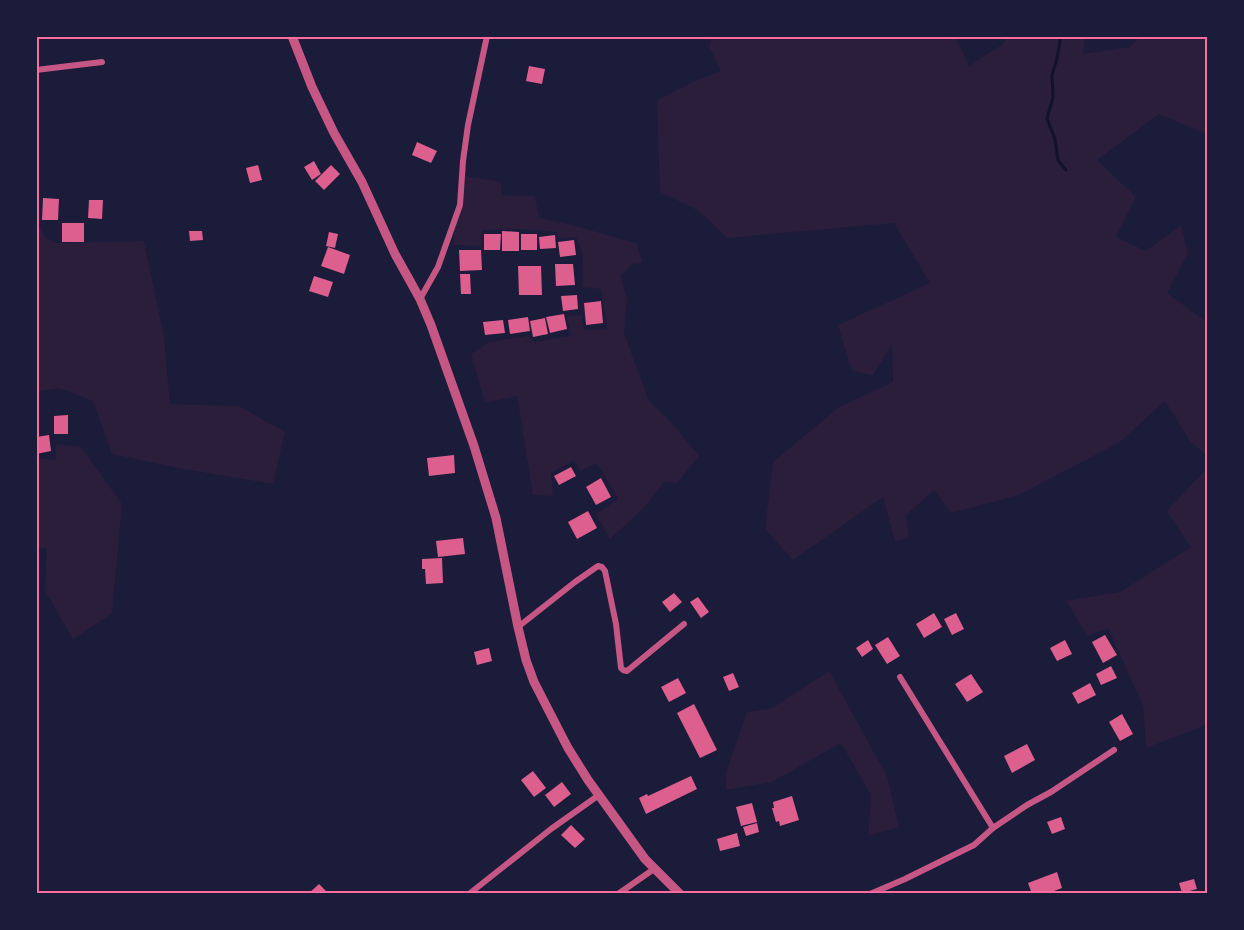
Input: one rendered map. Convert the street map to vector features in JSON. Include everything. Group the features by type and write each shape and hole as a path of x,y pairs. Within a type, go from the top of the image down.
{"street":[{"path":"292,36 312,87 334,133 362,182 431,325 474,446 496,518 518,627 534,682 577,764 639,851 680,894"},
{"path":"420,299 438,267 460,205 468,125 487,36"},
{"path":"36,70 102,62"},
{"path":"518,627 598,566 605,571 623,670 627,671 684,624"},
{"path":"900,677 993,828"},
{"path":"870,894 974,845 993,828 1114,750"},
{"path":"469,894 551,829 599,795"},
{"path":"618,894 654,869"}],"shaded area":[{"path":"713,36 955,36 969,66 1003,44 1008,36 1085,36 1083,54 1130,47 1141,36 1208,36 1208,135 1159,114 1097,160 1136,197 1116,237 1146,251 1181,225 1188,253 1167,293 1208,323 1208,457 1190,441 1165,401 1120,442 1019,495 951,513 934,490 906,515 909,538 895,541 883,497 793,560 765,529 773,462 839,407 893,382 892,344 873,375 852,371 838,325 930,283 894,223 727,238 699,211 660,192 657,101 692,82 721,71 709,46"},
{"path":"465,176 501,182 501,195 535,196 539,218 636,243 643,263 633,264 621,275 627,301 624,333 649,401 672,423 699,456 677,483 664,482 643,509 610,539 596,514 618,499 597,463 580,471 574,460 551,473 553,496 533,495 517,396 485,403 471,354 489,342 528,336 533,342 571,336 567,316 582,315 584,330 607,329 601,289 582,287 583,254 576,237 559,239 557,232 521,229 482,230 481,246 453,245 455,227 463,206"},
{"path":"36,220 45,237 56,243 144,241 164,337 170,404 239,406 285,432 273,484 112,454 93,401 59,388 36,392"},
{"path":"56,444 81,447 122,504 112,613 73,639 45,591 47,548 36,548 36,458 56,460"},
{"path":"1208,467 1208,724 1146,748 1143,706 1108,628 1088,636 1066,601 1120,592 1191,547 1167,511"},
{"path":"829,671 887,776 899,827 868,836 871,795 841,743 772,782 726,790 726,772 747,712 772,708"}],"building":[{"path":"529,66 545,69 542,84 526,81"},
{"path":"417,142 437,151 431,163 412,155"},
{"path":"314,161 321,174 312,180 304,167"},
{"path":"258,165 262,180 250,183 246,168"},
{"path":"331,165 340,174 324,190 315,181"},
{"path":"43,198 59,199 58,220 42,220"},
{"path":"89,200 103,200 102,219 88,218"},
{"path":"62,223 84,223 84,242 62,242"},
{"path":"189,231 202,231 203,240 190,241"},
{"path":"502,231 519,232 519,251 502,251"},
{"path":"329,232 338,234 335,248 326,246"},
{"path":"484,234 501,234 500,250 484,250"},
{"path":"521,234 537,234 537,250 521,250"},
{"path":"555,235 556,248 540,249 539,237"},
{"path":"574,240 576,255 560,257 558,242"},
{"path":"328,247 350,255 344,274 321,266"},
{"path":"459,250 481,250 482,270 460,271"},
{"path":"555,264 573,264 575,285 556,286"},
{"path":"518,266 541,266 542,295 519,295"},
{"path":"460,274 470,274 471,294 461,294"},
{"path":"314,276 333,282 328,297 309,291"},
{"path":"577,295 578,309 563,311 561,296"},
{"path":"601,301 603,323 586,325 584,303"},
{"path":"564,314 567,329 550,333 546,317"},
{"path":"528,317 530,331 510,334 508,320"},
{"path":"545,318 548,334 533,337 530,321"},
{"path":"503,320 505,333 485,335 483,322"},
{"path":"68,415 68,434 54,434 54,416"},
{"path":"49,435 51,451 36,454 36,437"},
{"path":"454,455 455,473 429,476 427,458"},
{"path":"571,467 576,476 559,485 554,476"},
{"path":"601,478 611,497 596,505 586,487"},
{"path":"588,511 597,528 577,539 568,522"},
{"path":"463,538 465,554 438,557 436,541"},
{"path":"442,558 443,583 426,584 422,559"},
{"path":"674,593 682,602 670,612 662,602"},
{"path":"698,597 709,612 701,618 690,602"},
{"path":"934,613 942,627 924,638 916,624"},
{"path":"956,613 964,629 952,635 944,619"},
{"path":"1105,635 1117,655 1103,663 1092,642"},
{"path":"888,637 900,656 887,664 875,645"},
{"path":"868,640 873,649 862,657 856,648"},
{"path":"1065,640 1072,654 1057,661 1050,648"},
{"path":"489,648 492,661 477,665 474,652"},
{"path":"1111,666 1117,678 1101,685 1096,674"},
{"path":"733,673 739,687 729,691 723,677"},
{"path":"971,674 983,692 967,702 955,684"},
{"path":"678,678 686,693 669,702 661,687"},
{"path":"1090,683 1096,695 1078,704 1072,693"},
{"path":"694,704 717,750 700,758 677,713"},
{"path":"1122,714 1133,734 1120,741 1109,722"},
{"path":"1027,744 1035,760 1012,773 1004,756"},
{"path":"533,771 546,788 534,797 521,780"},
{"path":"691,776 697,789 646,814 639,798"},
{"path":"562,782 571,794 554,807 545,795"},
{"path":"792,796 799,820 780,826 779,821 776,822 772,808 774,808 773,802"},
{"path":"752,803 757,822 741,826 736,807"},
{"path":"1061,817 1065,829 1052,834 1047,822"},
{"path":"757,823 759,832 746,836 743,827"},
{"path":"571,825 585,839 575,848 561,835"},
{"path":"737,833 740,846 720,851 717,839"},
{"path":"1057,872 1062,888 1046,894 1032,894 1028,883"},
{"path":"1194,879 1197,889 1182,893 1179,883"},
{"path":"319,884 329,894 308,894"}],"waterway":[{"path":"1061,36 1052,75 1053,97 1047,119 1055,139 1058,160 1066,170"}]}
